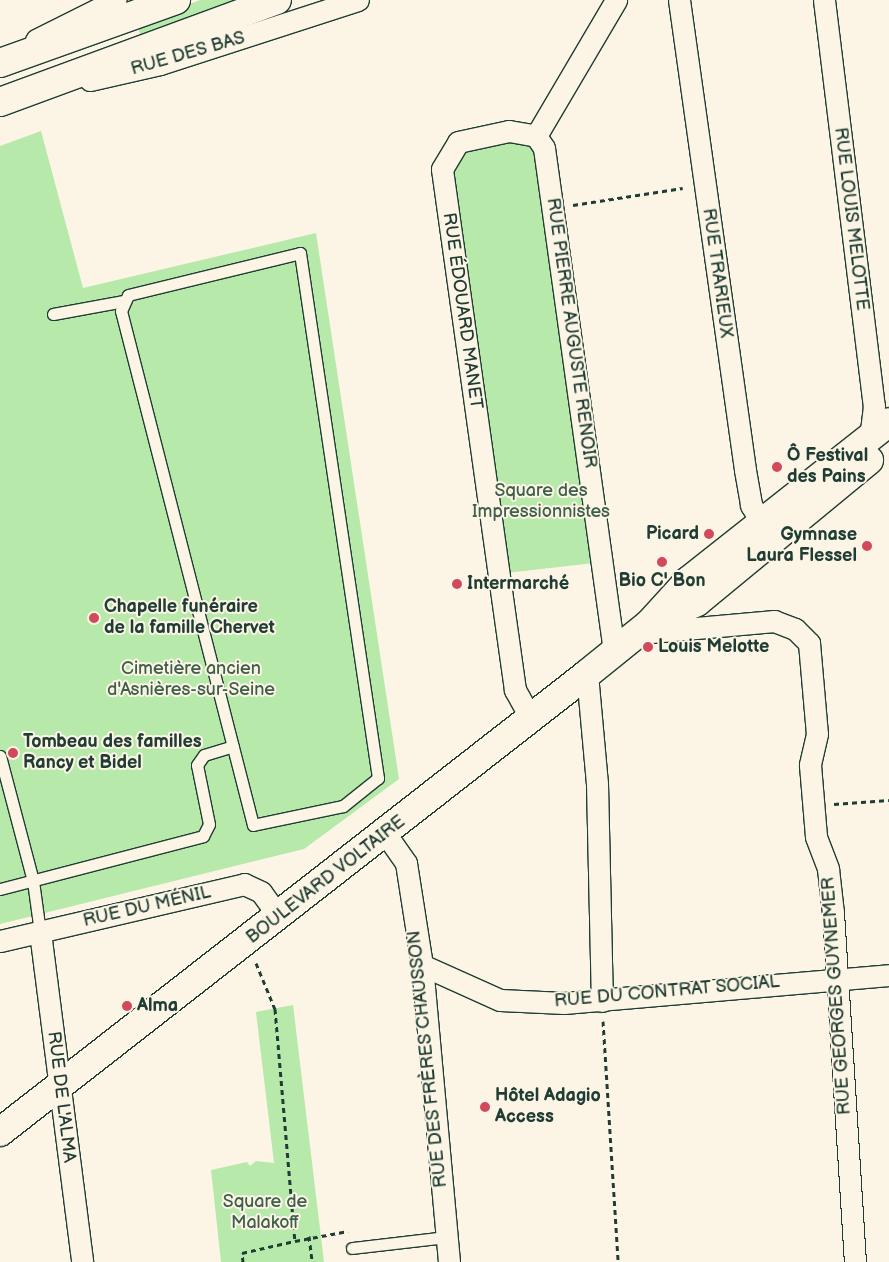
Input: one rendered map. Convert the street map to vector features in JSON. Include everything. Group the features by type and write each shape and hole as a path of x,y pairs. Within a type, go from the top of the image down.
{"main road":[{"path":"0,62 176,0"},
{"name":"RUE DES BAS","path":"7,99 277,0"},
{"name":"BOULEVARD VOLTAIRE","path":"0,1132 58,1084 279,918 530,717 587,674 643,628 688,581 767,532 883,435"}],"street":[{"path":"0,62 116,0"},
{"name":"RUE DES BAS","path":"7,99 160,64 358,0"},
{"path":"536,136 616,0"},
{"name":"RUE TRARIEUX","path":"679,0 745,470 751,505 767,532"},
{"name":"RUE LOUIS MELOTTE","path":"824,0 874,406 883,435"},
{"name":"RUE ÉDOUARD MANET","path":"530,717 515,690 442,169 458,142 509,131 536,136"},
{"name":"RUE PIERRE AUGUSTE RENOIR","path":"536,136 544,148 614,652"},
{"name":"RUE GEORGES GUYNEMER","path":"643,628 774,621 803,635 812,654 817,734 810,765 816,837 828,869 855,1262"},
{"path":"587,674 599,821 602,1001"},
{"name":"RUE DES FRÈRES CHAUSSON","path":"385,833 406,863 422,965 449,1262"},
{"name":"RUE DU MÉNIL","path":"0,941 244,884 261,892 279,918"},
{"name":"RUE DE L'ALMA","path":"40,932 82,1262"},
{"name":"RUE DU CONTRAT SOCIAL","path":"422,965 500,1000 602,1001 836,979 889,976"}],"lane":[{"path":"300,253 378,778 343,806 253,825 233,746 121,311 128,295 300,253"},
{"path":"53,314 124,301"},
{"path":"0,889 203,836 209,824 197,765 204,755 233,746"},
{"path":"0,756 33,880 40,932"},
{"path":"352,1248 447,1237"}],"path":[{"path":"553,208 705,184"},
{"path":"814,806 889,800"},
{"path":"260,970 275,1008 295,1241"},
{"path":"602,1001 618,1262"},
{"path":"243,1262 242,1253 309,1236 359,1230"},
{"path":"309,1236 312,1262"}],"green space":[{"path":"200,0 240,0 141,37 137,25"},
{"name":"Cimetière ancien d'Asnières-sur-Seine","path":"41,131 83,288 316,233 399,779 304,849 0,924 0,146"},
{"name":"Square des Impressionnistes","path":"536,136 603,562 497,574 448,154 458,142"},
{"name":"Square de Malakoff","path":"293,1005 324,1262 221,1262 211,1170 247,1162 250,1166 256,1161 274,1163 256,1012"}],"place":[{"name":"Ô Festival des Pains","path":"777,467"},
{"name":"Picard","path":"709,534"},
{"name":"Gymnase Laura Flessel","path":"867,546"},
{"name":"Bio C' Bon","path":"662,562"},
{"name":"Intermarché","path":"457,584"},
{"name":"Chapelle funéraire de la famille Chervet","path":"94,618"},
{"name":"Louis Melotte","path":"648,647"},
{"name":"Tombeau des familles Rancy et Bidel","path":"13,753"},
{"name":"Alma","path":"127,1006"},
{"name":"Hôtel Adagio Access","path":"485,1107"}]}
